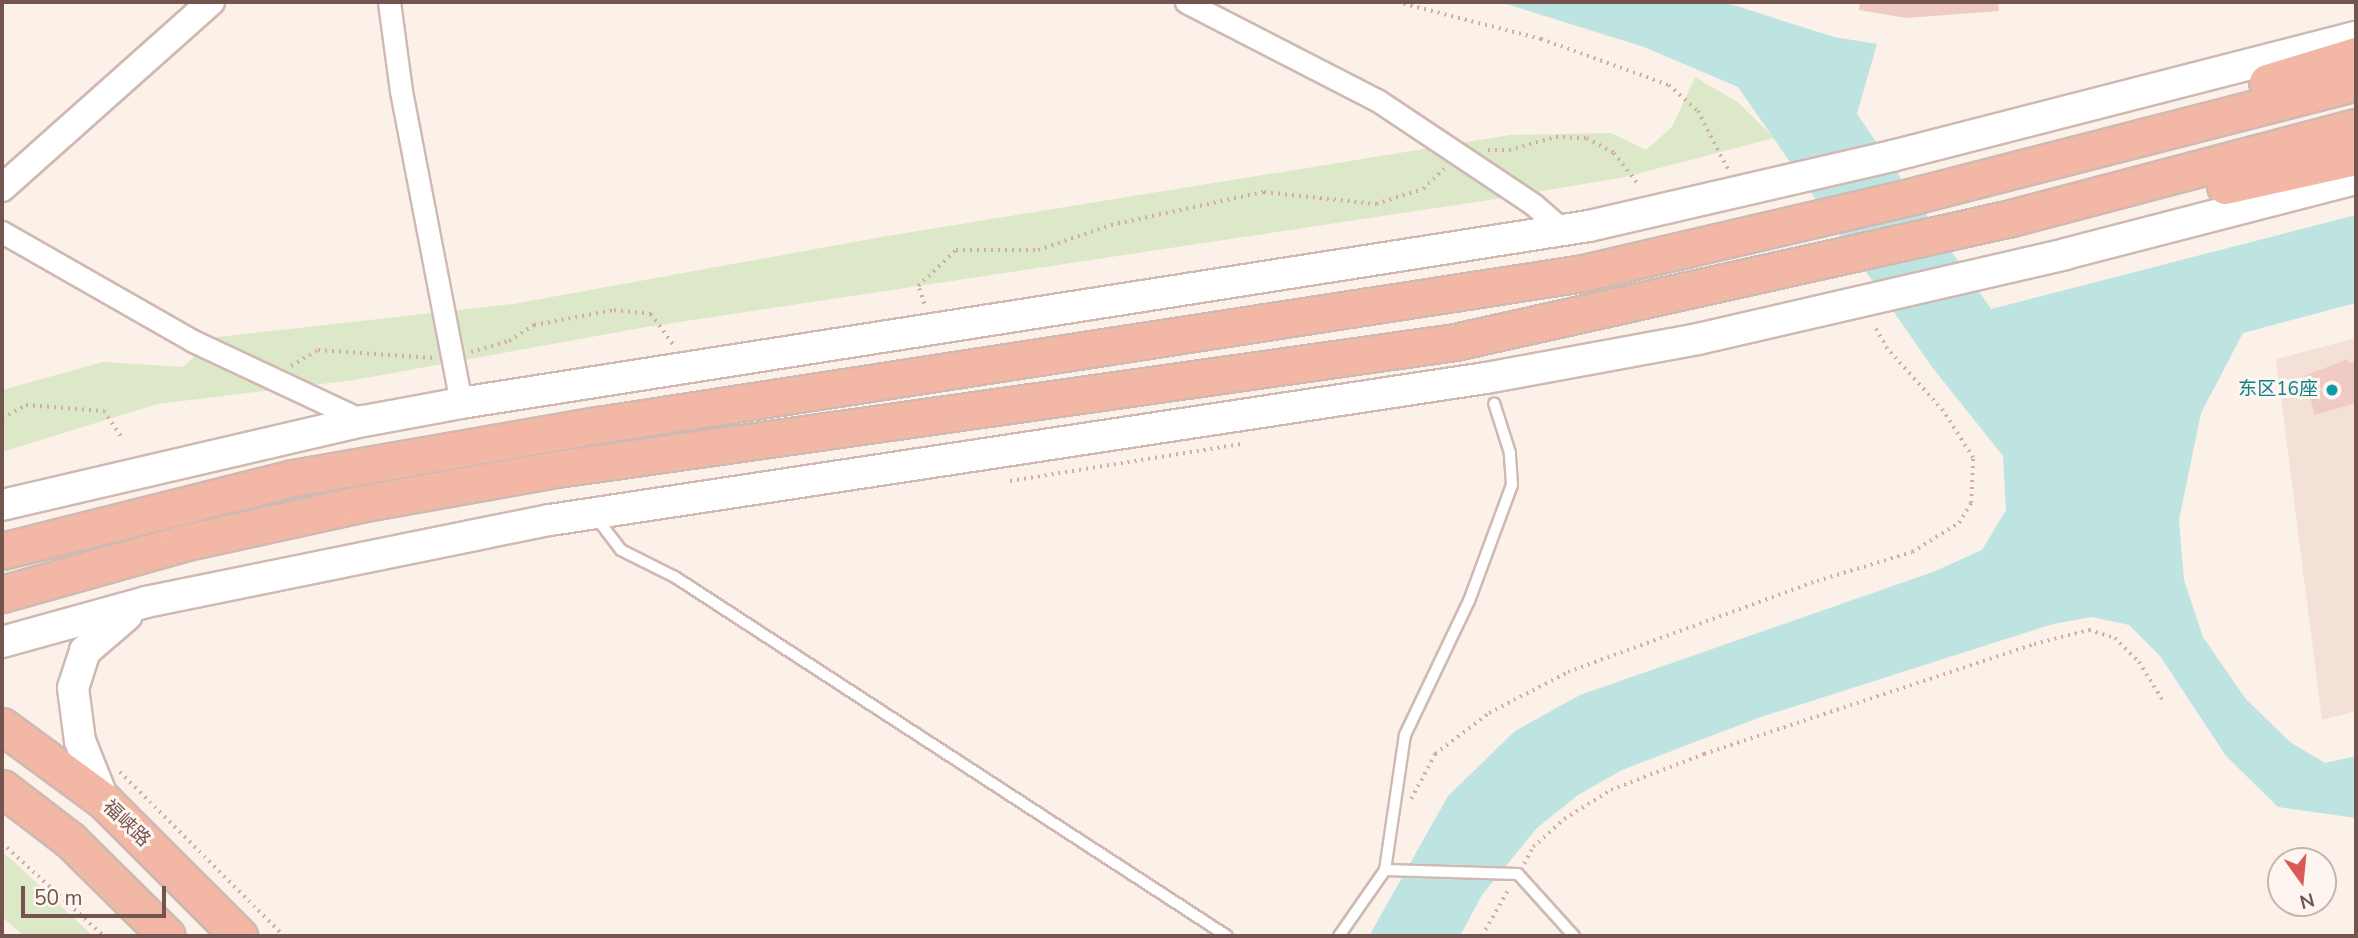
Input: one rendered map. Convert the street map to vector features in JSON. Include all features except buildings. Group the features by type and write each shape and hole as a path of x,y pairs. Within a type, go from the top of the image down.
{"highway":[{"path":"1917,195 2356,55"},
{"path":"2,551 293,478 598,425 1455,295 1583,273 1824,218 2356,82"},
{"path":"2,594 183,543 360,504 557,469 1455,342 1975,227 2356,127"},
{"path":"2025,215 2143,205 2356,157"},
{"name":"福峡路","path":"2,726 104,801 239,936"},
{"path":"2,788 70,840 167,936"}],"main road":[{"path":"2,505 364,421 461,403 1564,231 1892,156 2356,37"},
{"path":"2,642 146,602 375,552 593,513 1486,378 1879,299 2356,179"},
{"path":"104,801 80,741 75,673 96,638 146,602"}],"street":[{"path":"2,188 211,2"},
{"path":"389,2 449,357 461,403"},
{"path":"1186,2 1377,100 1463,157 1564,231"},
{"path":"2,232 193,341 364,421"}],"lane":[{"path":"1339,936 1385,870 1405,735 1469,601 1512,485 1510,453 1494,403"},
{"path":"593,513 621,550 675,576 1227,936"},
{"path":"1385,870 1400,873 1512,873 1574,936"}],"path":[{"path":"1397,2 1541,39 1669,85 1698,111 1722,150 1738,191"},
{"path":"922,304 918,286 956,250 1038,250 1062,246 1111,225 1264,192 1376,204 1423,189 1476,150 1509,150 1556,137 1587,138 1614,153 1639,185"},
{"path":"278,380 318,350 449,357 509,341 534,325 614,310 651,314 690,367"},
{"path":"1407,811 1436,754 1489,712 1568,672 1817,581 1912,552 1959,523 1971,503 1973,458 1943,411 1887,349 1876,329"},
{"path":"2,418 26,405 104,411 121,436"},
{"path":"1010,481 1083,472 1241,444"},
{"path":"1482,936 1512,873 1533,847 1564,819 1611,790 1704,754 2034,644 2089,630 2115,638 2139,662 2162,699"},
{"path":"115,767 284,936"},
{"path":"2,843 104,936"}],"shaded area":[{"path":"2356,338 2356,711 2322,720 2276,359"}],"green space":[{"path":"1695,77 1739,103 1774,138 1625,177 1489,200 646,327 354,380 157,404 2,452 2,390 103,362 183,367 217,337 513,304 887,236 1510,135 1611,133 1646,150 1672,127"},
{"path":"2,852 93,936 24,936 2,917"}],"water":[{"path":"1500,2 1724,2 1834,37 1877,44 1857,114 1991,309 2356,215 2356,303 2243,333 2201,413 2179,520 2184,580 2203,637 2245,698 2290,742 2325,763 2356,756 2356,818 2278,807 2226,756 2160,656 2129,625 2092,617 2053,624 1758,718 1622,770 1578,795 1537,828 1482,895 1460,936 1369,936 1448,796 1515,731 1580,695 1933,572 1982,550 2006,510 2003,456 1932,367 1738,87 1644,47"}],"place":[{"name":"东区16座","path":"2332,390"}]}
